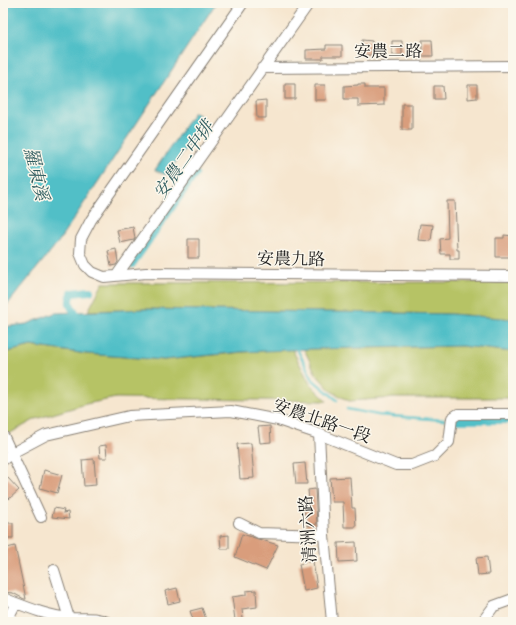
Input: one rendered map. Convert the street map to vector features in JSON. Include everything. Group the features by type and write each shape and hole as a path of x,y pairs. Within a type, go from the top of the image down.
{"street":[{"name":"安農九路","path":"243,3 91,220 81,239 80,253 85,265 92,272 104,277 146,273 513,276"},
{"path":"117,275 309,3"},
{"name":"安農二路","path":"262,68 513,66"},
{"name":"安農北路一段","path":"3,460 12,453 46,435 129,416 231,411 278,420 319,434 396,465 412,465 435,456 449,442 452,418 458,414 513,414"},
{"name":"清洲六路","path":"319,434 324,535 332,622"},
{"path":"4,437 41,517"},
{"path":"239,523 259,533 324,535"},
{"path":"54,570 69,618"},
{"path":"3,598 45,613 69,618 96,618 107,622"},
{"path":"482,622 494,606 513,600"},
{"path":"6,622 16,603"}],"green space":[{"path":"513,282 513,319 451,314 145,309 88,311 103,283"},
{"path":"31,346 87,354 164,360 292,349 310,384 327,401 116,398 86,404 36,419 3,437 3,353"},
{"path":"462,346 513,352 513,398 393,398 349,401 331,391 316,374 304,349"}],"water":[{"name":"羅東溪","path":"3,3 216,3 59,241 3,310"},
{"path":"194,112 204,119 185,150 166,175 155,170"},
{"path":"145,309 451,314 513,319 513,352 462,346 312,349 241,352 164,360 87,354 31,346 3,353 3,327 27,324 55,313"}],"building":[{"path":"362,40 372,41 372,55 362,55"},
{"path":"422,40 432,40 433,56 422,56"},
{"path":"392,41 402,41 402,55 392,55"},
{"path":"326,45 342,45 342,56 323,56 323,59 306,59 306,50 326,49"},
{"path":"285,84 295,84 295,99 285,99"},
{"path":"365,84 365,88 384,88 384,105 358,106 358,99 344,99 344,86"},
{"path":"315,85 325,85 326,100 315,100"},
{"path":"468,85 477,85 477,98 468,99"},
{"path":"434,86 443,86 444,99 434,99"},
{"path":"266,100 266,118 257,118 256,101"},
{"path":"402,104 412,104 412,130 402,130"},
{"path":"447,201 455,201 457,250 459,250 459,259 450,259 450,254 441,254 440,239 448,238"},
{"path":"420,224 433,225 431,241 418,240"},
{"path":"133,227 134,240 120,243 117,230"},
{"path":"504,235 513,236 513,257 496,257 496,238 504,238"},
{"path":"188,239 199,239 199,258 188,258"},
{"path":"116,249 118,262 116,265 111,266 108,251"},
{"path":"270,426 271,442 260,443 258,427"},
{"path":"251,443 254,478 240,479 237,444"},
{"path":"106,445 107,458 100,458 99,446"},
{"path":"94,459 96,485 84,486 82,460"},
{"path":"305,463 307,484 296,484 294,464"},
{"path":"44,470 62,475 57,493 40,488"},
{"path":"350,477 352,508 355,508 356,527 344,527 343,502 332,502 330,478"},
{"path":"8,478 19,490 9,499 3,493 3,482"},
{"path":"315,489 317,524 308,526 302,502 309,500 308,490"},
{"path":"54,508 64,510 63,513 68,512 69,519 52,517"},
{"path":"3,523 13,523 13,538 3,538"},
{"path":"242,534 278,545 266,570 235,557"},
{"path":"229,535 229,549 221,549 220,536"},
{"path":"356,542 357,561 339,562 338,543"},
{"path":"15,546 26,599 13,593 3,592 3,549"},
{"path":"487,557 489,574 478,575 476,558"},
{"path":"313,561 317,588 304,591 299,564"},
{"path":"177,588 180,601 168,604 165,591"},
{"path":"256,590 257,607 242,609 243,619 235,620 232,597 246,595 246,591"},
{"path":"202,608 207,622 194,622 190,611"}],"waterway":[{"name":"安農二中排","path":"132,264 195,174"},
{"name":"安農二中排","path":"79,319 71,307 70,298 72,293 90,291"},
{"path":"296,347 313,380 337,400"},
{"path":"347,409 378,415 445,420"},
{"path":"455,420 513,420"}]}
